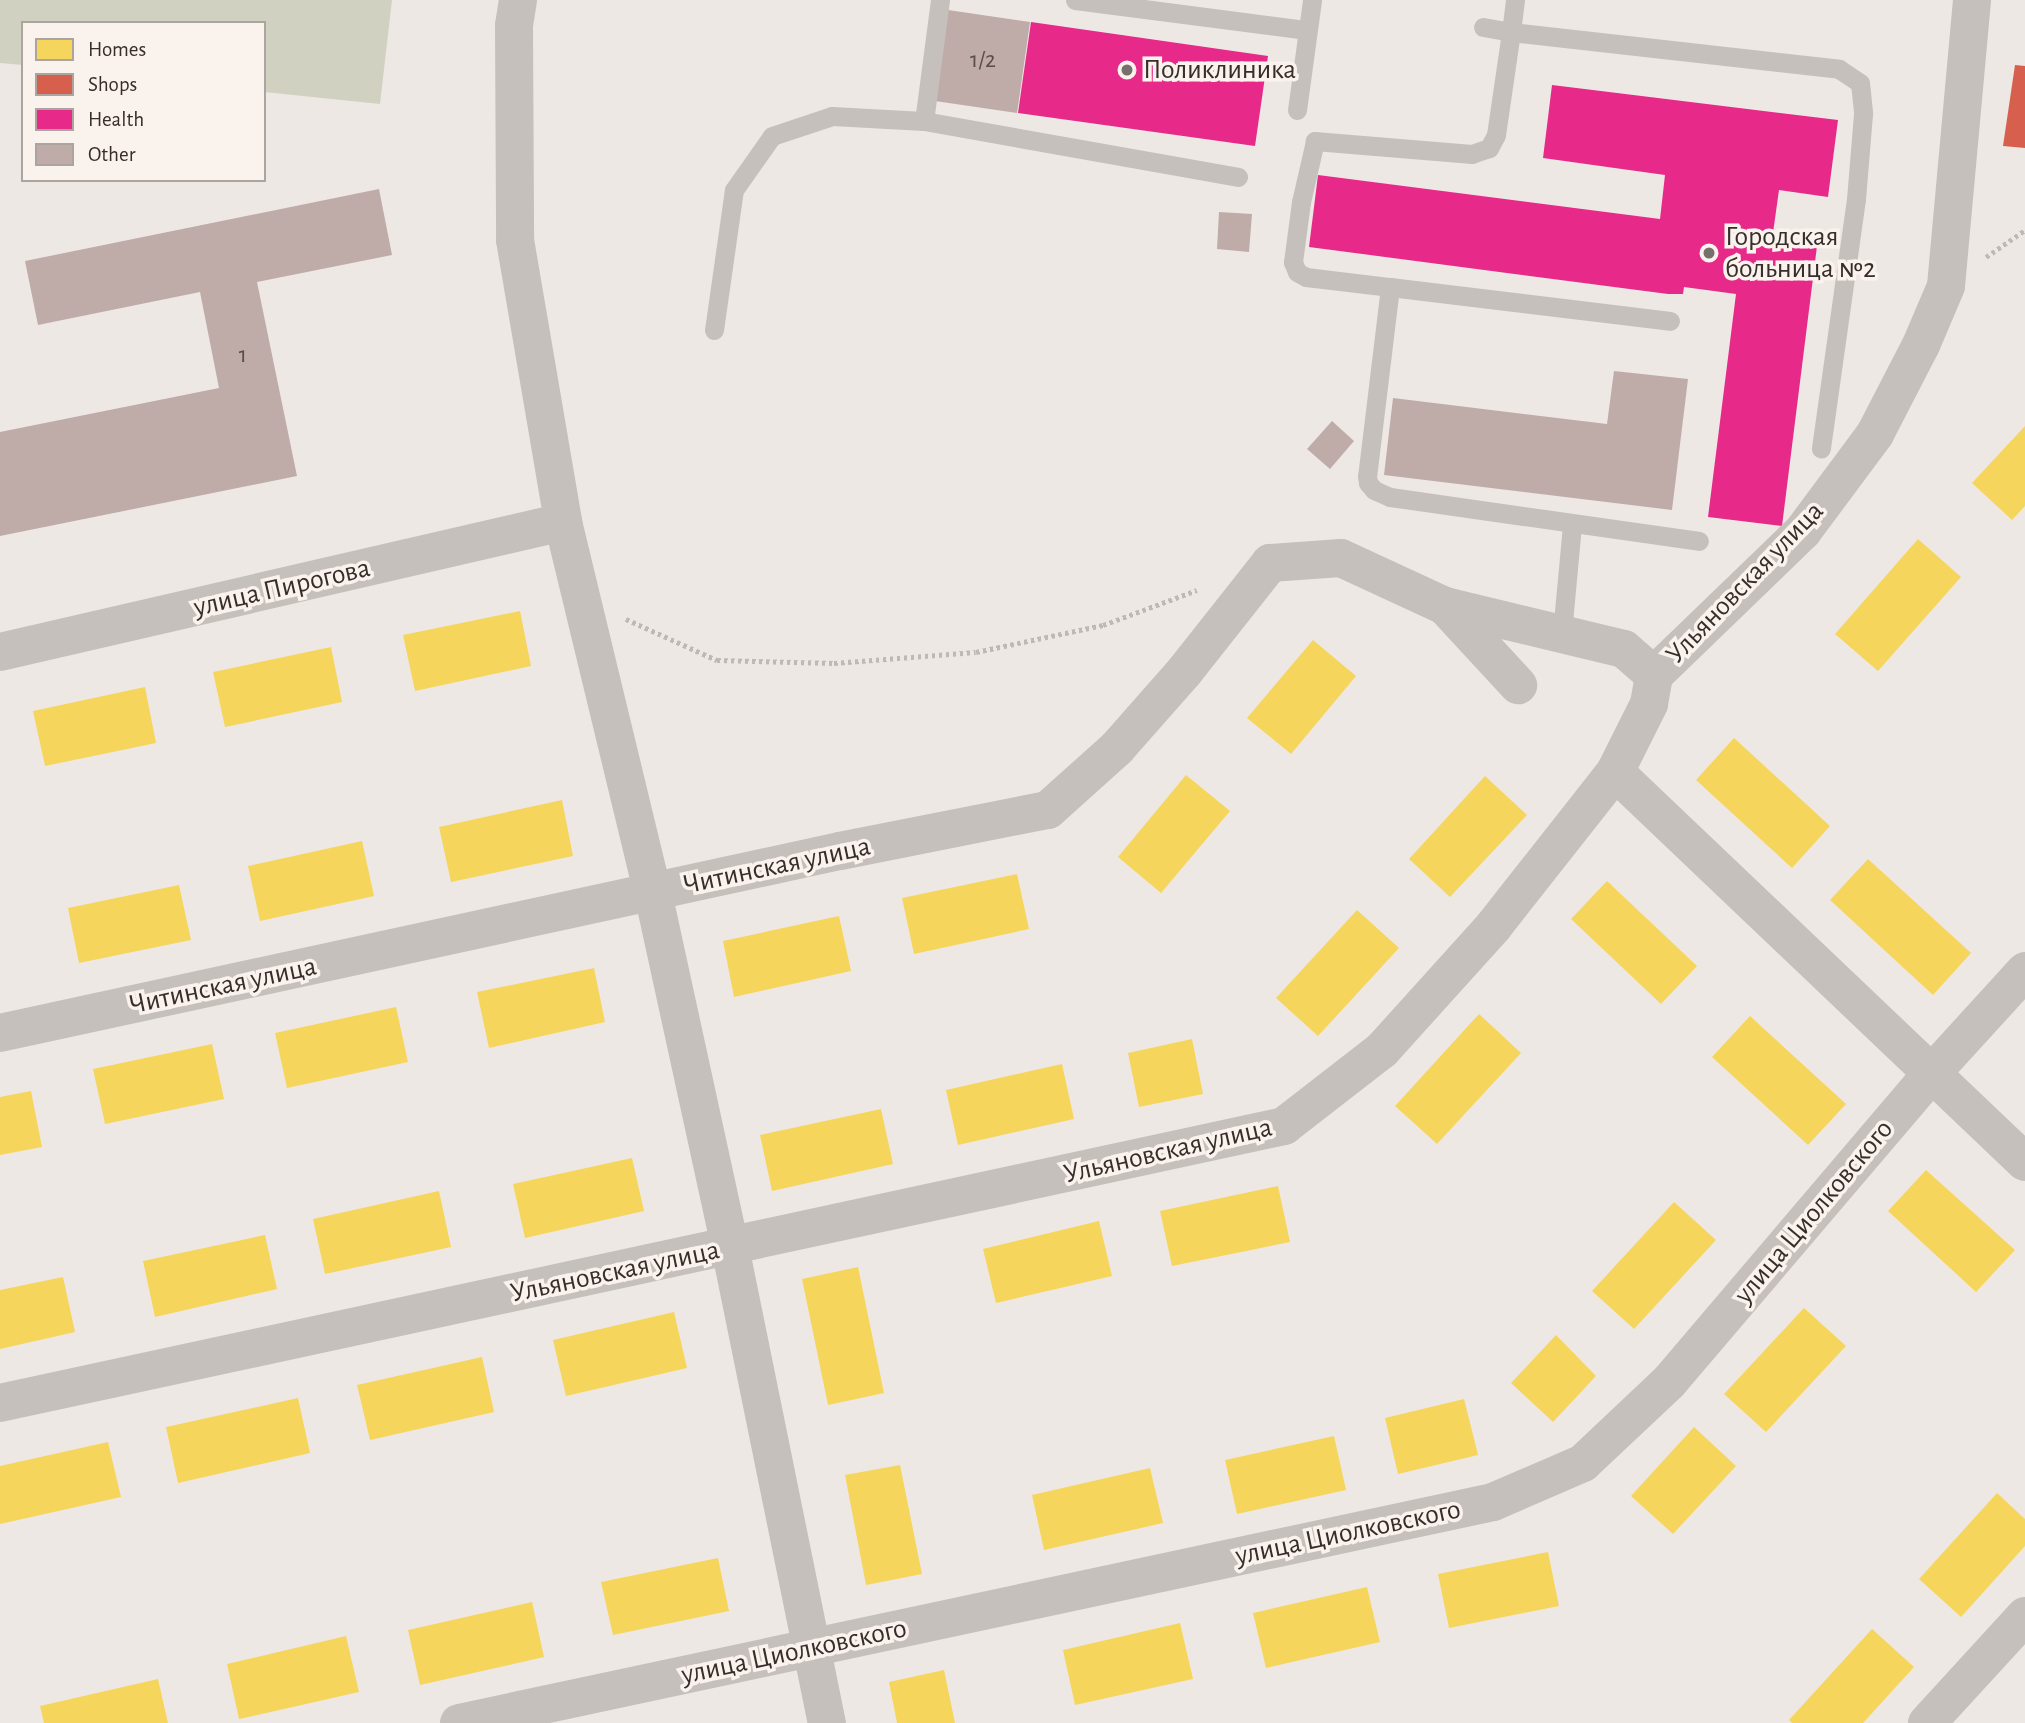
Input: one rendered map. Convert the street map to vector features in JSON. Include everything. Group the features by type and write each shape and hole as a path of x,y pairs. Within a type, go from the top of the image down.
{"street":[{"path":"518,0 514,26 515,240 563,522 577,590 653,893 730,1247 827,1723"},
{"name":"Ульяновская улица","path":"0,1403 1284,1126 1382,1050 1493,927 1615,772 1648,704 1654,676 1803,531 1875,434 1921,345 1945,286 1972,0"},
{"name":"улица Пирогова","path":"0,652 563,522"},
{"name":"Читинская улица","path":"0,1033 1048,810 1117,748 1184,672 1270,563 1341,558 1445,606"},
{"path":"1445,606 1624,649 1654,676"},
{"path":"1445,606 1518,685"},
{"path":"1615,772 2025,1163"},
{"name":"улица Циолковского","path":"459,1723 1493,1502 1583,1463 1669,1382 1932,1073 2025,971"},
{"path":"1927,1723 2025,1616"}],"lane":[{"path":"924,121 940,0"},
{"path":"1075,0 1307,30"},
{"path":"1297,110 1312,0"},
{"path":"1516,0 1496,135 1489,148 1472,154 1315,141 1301,202 1293,262 1297,272 1306,277 1670,321"},
{"path":"1483,27 1839,69 1860,83 1863,114 1856,199 1821,449"},
{"path":"715,330 734,190 772,136 832,116 924,121 1238,177"},
{"path":"1390,287 1367,476 1368,483 1374,490 1390,496 1573,525 1699,541"},
{"path":"1562,633 1573,525"}],"path":[{"path":"577,590 637,626 717,660 835,663 976,652 1103,625 1206,587"}],"green space":[{"path":"0,0 392,0 380,104 266,92 266,21 21,21 21,65 0,63"}],"building: Homes":[{"path":"2025,426 2025,506 2012,520 1972,483"},
{"path":"1918,539 1961,577 1878,671 1835,634"},
{"path":"520,611 531,666 415,691 403,635"},
{"path":"1313,640 1356,676 1291,754 1247,718"},
{"path":"331,647 342,702 225,727 213,672"},
{"path":"145,687 156,743 45,766 33,711"},
{"path":"1734,738 1830,826 1792,868 1696,780"},
{"path":"1186,775 1230,811 1161,893 1118,857"},
{"path":"1485,776 1527,815 1450,897 1409,859"},
{"path":"562,800 573,856 451,882 439,827"},
{"path":"362,841 374,896 260,921 248,866"},
{"path":"1868,859 1971,953 1933,995 1830,900"},
{"path":"1017,874 1029,929 914,954 902,898"},
{"path":"1607,881 1697,966 1661,1004 1571,919"},
{"path":"179,885 191,940 79,963 68,908"},
{"path":"1357,910 1399,948 1318,1036 1276,998"},
{"path":"839,916 851,971 734,997 723,941"},
{"path":"594,968 605,1022 489,1048 477,992"},
{"path":"396,1007 408,1062 287,1088 275,1033"},
{"path":"1479,1014 1521,1053 1437,1144 1395,1106"},
{"path":"1750,1016 1846,1104 1808,1145 1712,1057"},
{"path":"1192,1039 1203,1094 1139,1107 1128,1053"},
{"path":"212,1044 224,1099 105,1124 93,1069"},
{"path":"1062,1064 1074,1119 958,1145 946,1090"},
{"path":"31,1091 42,1147 0,1155 0,1097"},
{"path":"881,1109 893,1164 772,1191 760,1135"},
{"path":"632,1158 644,1211 525,1238 513,1184"},
{"path":"1926,1170 2015,1250 1976,1292 1888,1211"},
{"path":"1278,1186 1290,1242 1172,1266 1160,1211"},
{"path":"439,1191 451,1247 325,1274 313,1219"},
{"path":"1674,1202 1716,1240 1634,1329 1592,1291"},
{"path":"1099,1221 1112,1276 996,1303 983,1249"},
{"path":"265,1235 277,1289 155,1317 143,1261"},
{"path":"858,1267 884,1393 828,1405 802,1279"},
{"path":"63,1277 75,1332 0,1349 0,1290"},
{"path":"1804,1308 1846,1346 1766,1432 1724,1394"},
{"path":"674,1312 687,1368 566,1396 553,1340"},
{"path":"1556,1335 1596,1376 1553,1422 1511,1383"},
{"path":"482,1357 494,1412 370,1440 357,1385"},
{"path":"298,1398 310,1453 178,1483 166,1427"},
{"path":"1464,1399 1478,1455 1398,1474 1385,1418"},
{"path":"1694,1427 1736,1466 1673,1534 1631,1496"},
{"path":"1334,1436 1346,1490 1237,1514 1225,1460"},
{"path":"108,1442 121,1497 0,1524 0,1466"},
{"path":"900,1465 922,1574 866,1585 845,1475"},
{"path":"1150,1468 1163,1523 1044,1550 1032,1495"},
{"path":"1997,1493 2025,1519 2025,1546 1961,1617 1919,1579"},
{"path":"1548,1552 1559,1606 1449,1628 1438,1574"},
{"path":"718,1558 729,1611 613,1635 601,1582"},
{"path":"1367,1587 1380,1642 1266,1668 1253,1613"},
{"path":"532,1602 544,1657 420,1685 408,1630"},
{"path":"1180,1623 1193,1679 1075,1705 1063,1650"},
{"path":"1872,1629 1914,1667 1863,1723 1792,1723 1789,1720"},
{"path":"346,1636 359,1692 239,1719 227,1664"},
{"path":"944,1670 955,1723 897,1723 889,1682"},
{"path":"158,1679 168,1723 44,1723 40,1706"}],"building: Shops":[{"path":"2015,65 2025,66 2025,148 2003,146"}],"building: Health":[{"path":"1031,22 1268,56 1255,146 1018,113"},
{"path":"1552,85 1838,120 1828,197 1779,190 1772,240 1817,246 1782,526 1708,517 1736,294 1684,287 1683,294 1668,294 1309,247 1318,175 1660,219 1665,175 1543,158"}],"building: Other":[{"path":"948,10 1030,22 1017,113 935,101"},
{"path":"379,189 392,255 257,282 297,476 0,536 0,432 219,388 200,292 38,325 25,261"},
{"path":"1219,212 1252,214 1249,252 1217,249"},
{"path":"1614,371 1688,379 1672,510 1384,475 1393,398 1607,424"},
{"path":"1332,421 1354,441 1330,469 1307,449"}],"place":[{"name":"Поликлиника","path":"1127,70"},
{"name":"Городская больница №2","path":"1709,253"}]}
